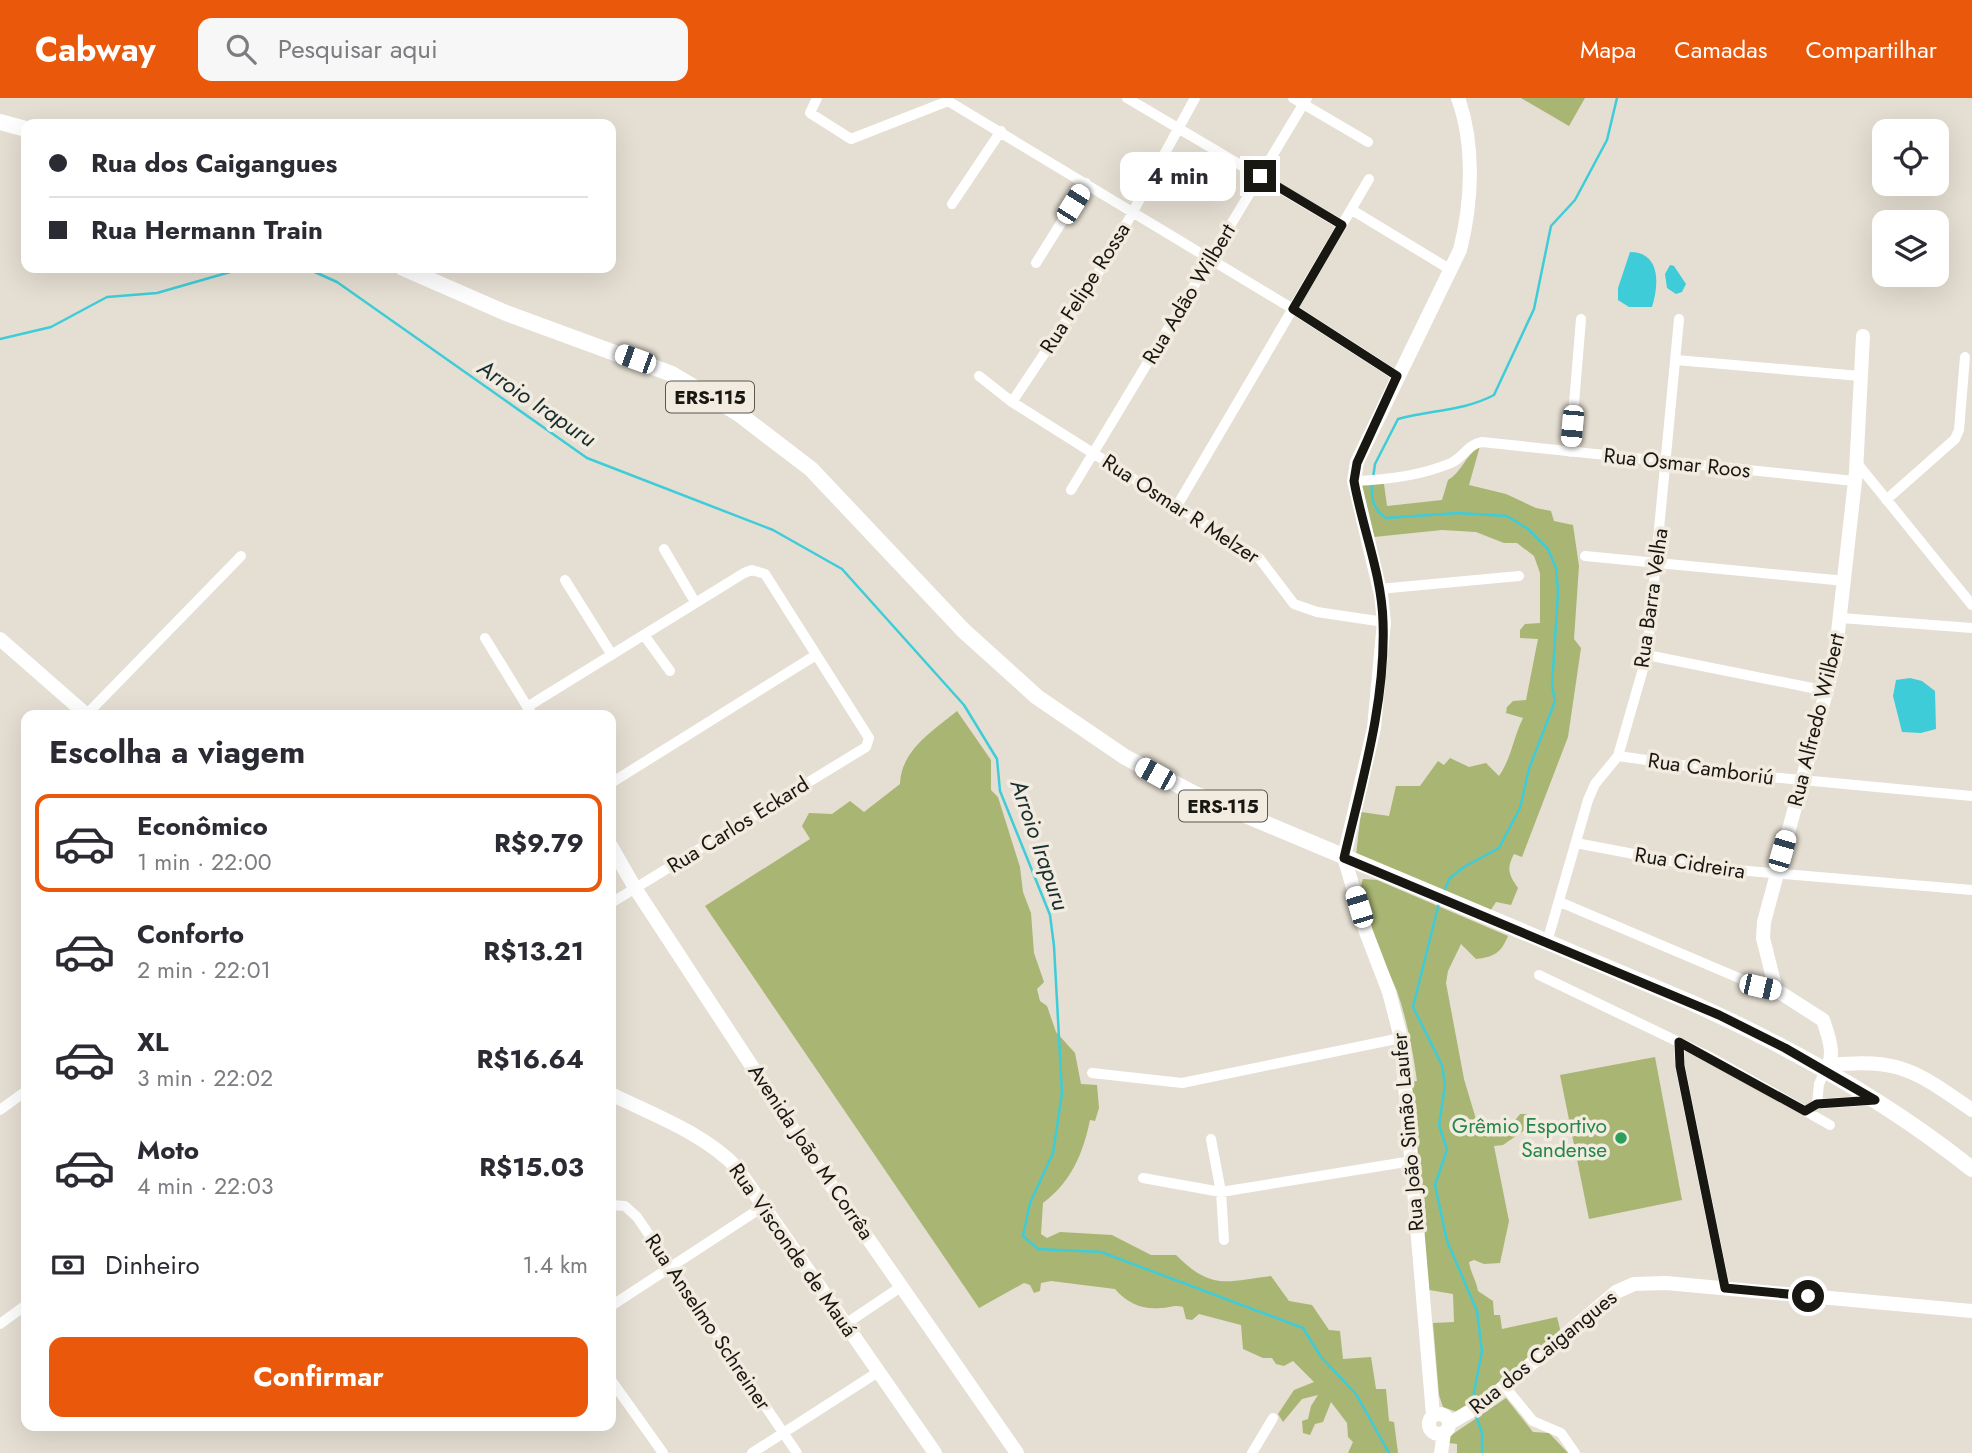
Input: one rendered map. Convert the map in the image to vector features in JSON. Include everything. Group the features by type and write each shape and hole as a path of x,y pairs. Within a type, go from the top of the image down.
{"main road":[{"path":"0,122 21,128"},
{"name":"ERS-115","path":"414,273 506,313 672,374 739,414 811,469 986,654 1068,720 1125,757 1193,793 1719,1015 1828,1068 1972,1169"}],"street":[{"path":"817,98 810,113 851,139 948,101 1293,309 1397,376"},
{"path":"1127,98 1342,225"},
{"name":"Rua Felipe Rossa","path":"1012,402 1106,261 1195,98"},
{"path":"1344,858 1374,728 1384,622 1357,463 1397,376 1461,250 1467,221 1467,137 1458,98"},
{"path":"1301,100 1367,142"},
{"name":"Rua Adão Wilbert","path":"1070,490 1260,176 1301,100"},
{"path":"952,204 1001,131"},
{"path":"1178,504 1369,179"},
{"path":"1036,263 1086,184"},
{"path":"1352,209 1451,270"},
{"path":"1570,452 1581,319"},
{"name":"Rua Barra Velha","path":"1547,942 1595,783 1618,756 1647,655 1679,319"},
{"name":"Rua Alfredo Wilbert","path":"1776,990 1763,938 1764,922 1827,691 1841,618 1856,462 1863,336"},
{"path":"1886,500 1955,439 1959,430 1965,356"},
{"path":"1676,360 1860,376"},
{"name":"Rua Osmar R Melzer","path":"979,376 1012,402 1178,504 1259,558 1294,604 1317,612 1384,622"},
{"name":"Rua Osmar Roos","path":"1360,481 1406,476 1454,462 1475,443 1854,481"},
{"path":"1856,462 1972,605"},
{"path":"664,549 695,602"},
{"path":"92,710 241,556"},
{"path":"1585,556 1844,581"},
{"path":"531,710 612,655 744,573 752,570 765,574 816,655 616,780"},
{"path":"1379,589 1519,576"},
{"path":"565,580 612,655"},
{"path":"1841,618 1972,628"},
{"path":"644,635 670,671"},
{"path":"485,638 529,710"},
{"path":"0,639 81,710"},
{"name":"Rua Carlos Eckard","path":"616,900 866,747 869,738 816,655"},
{"path":"1647,655 1827,691"},
{"name":"Rua Camboriú","path":"1618,756 1802,780 1972,796"},
{"name":"Rua Cidreira","path":"1576,843 1661,861 1775,875 1972,890"},
{"name":"Avenida João M Corrêa","path":"616,855 810,1155 1017,1453"},
{"name":"Rua João Simão Laufer","path":"1344,858 1366,932 1389,992 1401,1038 1433,1415 1446,1415 1448,1427"},
{"path":"1560,902 1760,987 1776,990 1821,1016 1831,1046 1828,1068 1819,1084 1817,1104"},
{"path":"1539,975 1679,1042 1830,1125"},
{"path":"1092,1073 1182,1083 1401,1038"},
{"path":"1679,1042 1680,1066 1725,1288"},
{"path":"1828,1068 1871,1061 1895,1065 1923,1077 1972,1110"},
{"path":"0,1110 21,1095"},
{"name":"Rua Visconde de Mauá","path":"616,1097 692,1135 727,1158 847,1323 934,1453"},
{"path":"1805,1111 1817,1104 1875,1100"},
{"path":"1211,1139 1221,1192 1224,1240"},
{"path":"1143,1178 1221,1192 1412,1161"},
{"name":"Rua Anselmo Schreiner","path":"616,1205 630,1209 797,1453"},
{"path":"616,1303 764,1206"},
{"name":"Rua dos Caigangues","path":"1448,1427 1488,1402 1626,1286 1665,1283 1972,1311"},
{"path":"847,1323 901,1286"},
{"path":"0,1324 21,1309"},
{"path":"752,1453 878,1372"},
{"path":"616,1387 663,1453"},
{"path":"1505,1387 1533,1421 1561,1433 1574,1453"},
{"path":"1252,1453 1273,1418"},
{"path":"1440,1453 1448,1427"}],"green space":[{"path":"1521,98 1585,98 1569,126"},
{"path":"1480,446 1469,485 1506,494 1536,508 1551,511 1554,521 1573,525 1579,566 1574,639 1581,648 1568,737 1522,857 1514,854 1510,864 1511,875 1518,888 1511,905 1496,902 1489,913 1356,855 1361,812 1389,816 1396,786 1420,786 1438,761 1444,765 1450,758 1469,767 1486,763 1499,776 1523,718 1506,713 1507,707 1513,701 1526,700 1538,639 1520,638 1520,630 1525,624 1540,623 1540,573 1534,556 1517,543 1504,543 1476,532 1442,530 1374,537 1359,483 1384,484 1387,506 1442,500 1448,480"},
{"path":"957,711 991,760 991,790 998,797 1031,913 1034,953 1044,982 1037,989 1040,1001 1047,1006 1056,1032 1075,1053 1081,1084 1097,1085 1099,1108 1095,1121 1090,1120 1084,1144 1068,1176 1043,1203 1041,1234 1047,1238 1060,1232 1112,1235 1151,1255 1176,1255 1199,1274 1219,1281 1271,1276 1289,1301 1312,1305 1329,1330 1340,1331 1343,1359 1371,1357 1376,1389 1386,1389 1389,1421 1394,1422 1398,1453 1348,1453 1353,1442 1348,1437 1347,1423 1331,1402 1323,1422 1315,1424 1310,1435 1303,1433 1302,1421 1308,1419 1311,1406 1318,1395 1302,1399 1283,1422 1278,1414 1294,1390 1314,1382 1293,1361 1284,1366 1276,1364 1272,1358 1263,1358 1243,1349 1241,1325 1199,1314 1192,1320 1186,1319 1183,1307 1180,1306 1141,1307 1130,1302 1115,1289 1051,1281 1041,1283 1040,1291 1034,1293 1030,1285 1024,1283 979,1308 705,906 810,839 802,826 809,813 832,814 850,801 864,812 900,784 906,761 912,751"},
{"path":"1363,879 1377,880 1508,936 1500,950 1482,958 1476,959 1461,944 1448,971 1446,983 1464,1079 1478,1126 1492,1125 1499,1129 1513,1123 1520,1114 1527,1114 1529,1127 1503,1145 1494,1146 1509,1221 1500,1263 1484,1264 1474,1260 1469,1262 1478,1291 1493,1301 1494,1315 1500,1315 1502,1329 1557,1317 1561,1333 1491,1390 1457,1412 1443,1407 1439,1395 1433,1323 1454,1322 1453,1294 1429,1290 1410,1082 1417,1081 1414,1058 1397,991 1366,919 1362,904"},
{"name":"Grêmio Esportivo Sandense","path":"1655,1057 1682,1200 1589,1219 1560,1075"},
{"path":"1506,1398 1533,1432 1549,1433 1568,1453 1457,1453 1457,1444 1448,1443 1450,1436"}],"water":[{"path":"1630,252 1640,253 1647,258 1655,271 1656,289 1652,307 1629,307 1618,300 1618,288"},
{"path":"1670,265 1674,266 1686,284 1682,292 1676,294 1667,288 1665,274"},
{"path":"1910,678 1922,681 1935,691 1936,729 1921,733 1902,732 1893,696 1896,680"}],"waterway":[{"path":"1373,478 1375,464 1398,419 1459,407 1494,395 1534,309 1551,226 1575,200 1607,140 1617,98"},
{"name":"Arroio Irapuru","path":"0,339 51,327 107,297 157,293 227,273"},
{"name":"Arroio Irapuru","path":"317,273 337,282 587,458 773,530 842,569 964,705 997,759 1000,791 1050,915 1062,1093 1053,1153 1030,1203 1023,1236 1038,1249 1101,1252 1303,1328 1321,1357 1356,1394 1389,1453"},
{"path":"1372,484 1374,503 1386,518 1458,513 1507,516 1528,529 1548,549 1556,568 1558,592 1552,686 1555,701 1529,769 1520,808 1499,848 1464,867 1450,878 1444,891"},
{"path":"1439,903 1413,1007 1442,1065 1445,1085 1439,1125 1447,1150 1435,1185 1447,1241 1477,1311 1482,1351 1472,1403"},
{"path":"1475,1413 1482,1433 1482,1453"}],"place":[{"name":"Grêmio Esportivo Sandense","path":"1621,1138"}],"route":[{"path":"1260,176 1342,225 1293,309 1397,376 1357,463 1354,481 1381,595 1384,622 1374,728 1344,858 1719,1015 1765,1037 1875,1100 1817,1104 1805,1111 1679,1042 1680,1066 1725,1288 1808,1296"}]}
